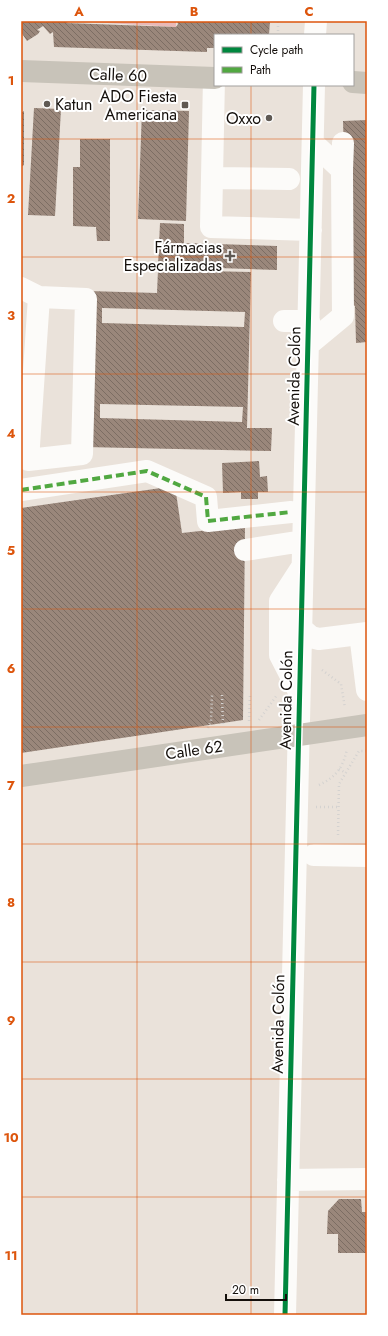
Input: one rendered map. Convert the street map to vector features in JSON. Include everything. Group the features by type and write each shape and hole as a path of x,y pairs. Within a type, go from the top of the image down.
{"main road":[{"name":"Calle 60","path":"21,72 214,78"},
{"path":"354,82 367,83"},
{"name":"Calle 62","path":"21,776 367,725"}],"street":[{"path":"315,34 316,21"},
{"path":"215,86 211,227 311,230"},
{"name":"Avenida Colón","path":"285,1315 298,735 290,691 301,628 314,86"},
{"path":"313,143 342,170"},
{"path":"308,345 343,316 342,143"},
{"path":"212,178 289,179"},
{"path":"30,293 86,299 82,454 28,460 34,374 30,293"},
{"path":"284,321 308,322"},
{"path":"21,490 147,471 206,497 208,521 291,512"},
{"path":"245,550 303,541"},
{"path":"290,691 280,655 280,601 302,566"},
{"path":"301,628 311,637 319,639 363,634 367,690"},
{"path":"314,855 367,856"},
{"path":"288,1180 367,1179"}],"path":[{"path":"278,21 278,34"},
{"path":"318,668 341,684 346,715"},
{"path":"258,721 290,691"},
{"path":"222,695 223,731"},
{"path":"249,727 250,695"},
{"path":"203,732 211,721 212,696"},
{"path":"314,786 332,779 344,760 347,748"},
{"path":"338,856 339,784 359,751 367,751"},
{"path":"339,769 346,773"},
{"path":"314,807 339,807"}],"shaded area":[{"path":"73,21 176,21 176,27"}],"building":[{"path":"21,21 70,21 66,23 176,27 178,24 177,21 270,21 269,34 214,34 214,48 207,48 207,52 54,47 53,32 50,34 43,26 37,30 40,31 38,34 27,41 21,32"},
{"path":"34,108 61,109 55,216 28,215"},
{"path":"142,110 189,111 186,221 138,219"},
{"path":"24,111 24,165 21,167 21,113"},
{"path":"367,120 367,342 356,343 355,306 350,303 347,258 343,121"},
{"path":"80,139 110,139 110,241 97,241 96,227 73,226 73,167 80,167"},
{"name":"Fármacias Especializadas","path":"160,223 184,224 184,243 277,246 277,270 158,266"},
{"path":"158,270 251,272 247,428 272,428 271,451 85,447 88,291 157,293","holes":["102,308 245,312 244,327 102,323","100,404 243,407 242,422 100,418"]},
{"path":"259,461 260,477 267,476 268,492 258,492 258,499 241,499 241,492 223,493 222,463"},
{"path":"175,486 182,533 245,526 243,720 21,753 21,508"},
{"path":"339,1199 361,1199 362,1212 367,1212 367,1253 338,1253 338,1234 327,1234 328,1211"}],"marked path":[{"path":"21,490 147,471 206,497 208,521 291,512"}],"cycle path":[{"path":"285,1315 314,86"}],"place":[{"name":"Katun","path":"47,104"},
{"name":"ADO Fiesta Americana","path":"185,105"},
{"name":"Oxxo","path":"269,118"},
{"name":"Fármacias Especializadas","path":"230,256"}]}
